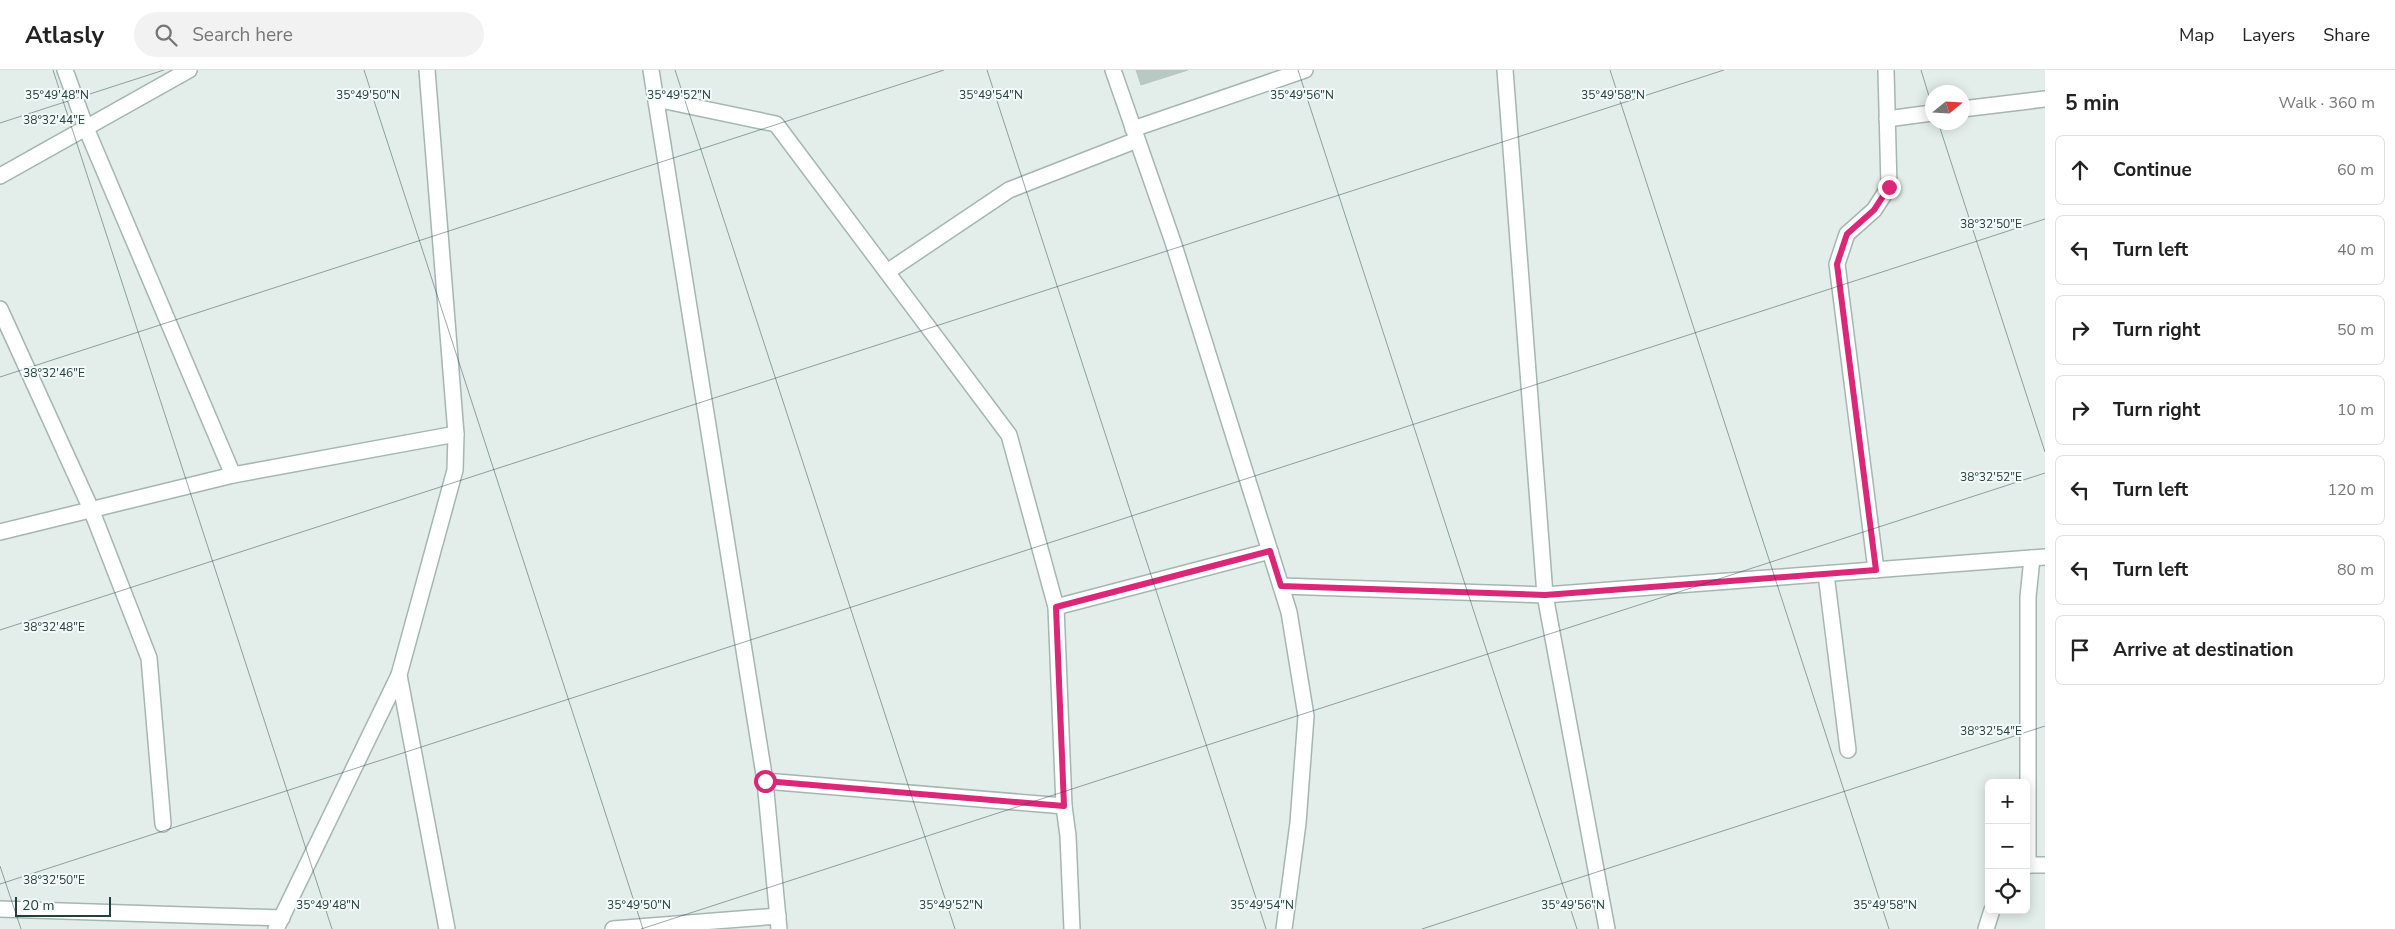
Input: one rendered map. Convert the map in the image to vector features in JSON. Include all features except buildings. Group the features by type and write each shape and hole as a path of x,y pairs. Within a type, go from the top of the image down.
{"street":[{"path":"65,70 86,128 233,475"},
{"path":"0,176 189,70"},
{"path":"0,910 279,923 399,675 455,470 456,434 427,70"},
{"path":"613,929 779,922 765,781 650,70"},
{"path":"1113,70 1173,242 1289,612 1306,716 1298,824 1284,929"},
{"path":"887,272 1009,190 1135,134 1305,70"},
{"path":"1506,70 1545,595 1607,929"},
{"path":"1876,570 1837,264 1847,234 1874,210 1889,187 1886,70"},
{"path":"1970,108 2045,98"},
{"path":"656,99 776,124 1008,435 1056,607 1064,806 1068,836 1072,929"},
{"path":"1887,119 1925,114"},
{"path":"0,310 91,510 149,658 163,824"},
{"path":"0,532 233,475 456,434"},
{"path":"1056,607 1270,551"},
{"path":"1281,586 1545,595 2039,557 2028,597 2027,824"},
{"path":"1826,574 1848,750"},
{"path":"399,675 447,929"},
{"path":"765,781 1064,806"},
{"path":"2030,866 2045,865"},
{"path":"1986,929 1991,914"}],"route":[{"path":"765,781 1064,806 1056,607 1270,551 1281,586 1545,595 1876,570 1837,264 1847,234 1874,210 1889,187"}]}
